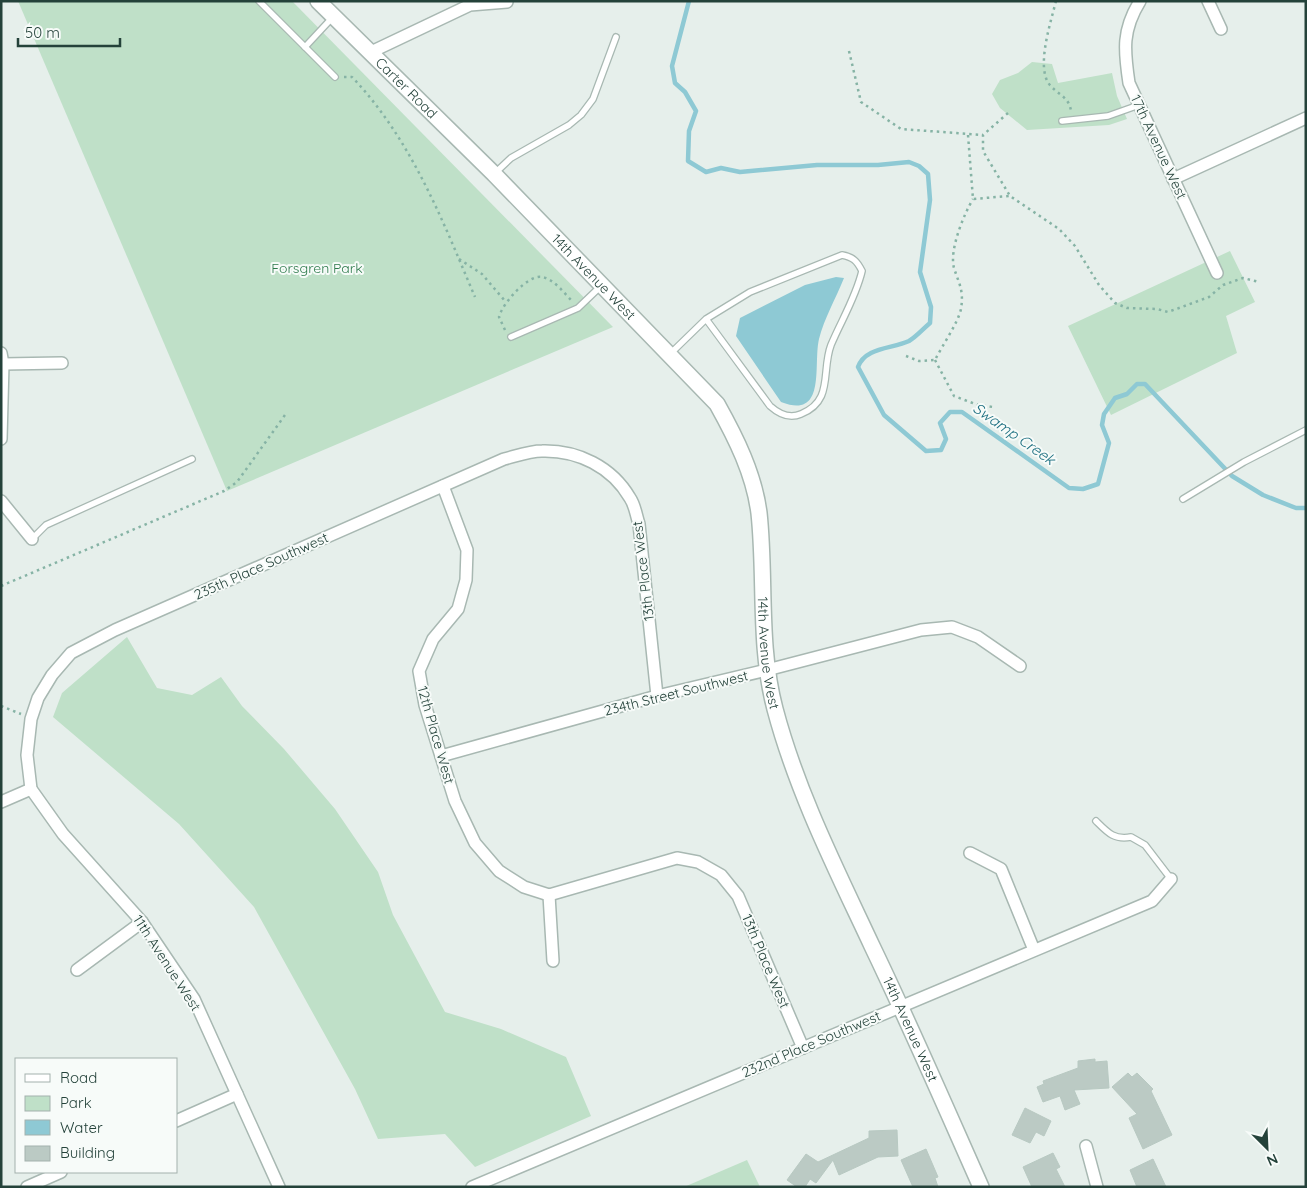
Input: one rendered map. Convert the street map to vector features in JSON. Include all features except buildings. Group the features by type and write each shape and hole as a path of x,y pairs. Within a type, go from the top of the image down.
{"street":[{"name":"Carter Road","path":"318,1 494,174"},
{"name":"17th Avenue West","path":"1140,1 1130,17 1123,48 1129,83 1217,272"},
{"path":"1208,1 1220,29"},
{"path":"371,52 470,5 508,2"},
{"path":"1174,179 1306,118"},
{"name":"14th Avenue West","path":"494,174 718,404 738,441 750,475 758,512 767,670 775,709 795,772 827,848 900,1005 981,1187"},
{"path":"1,439 2,359 62,364"},
{"name":"235th Place Southwest","path":"31,788 27,755 31,719 38,698 52,675 71,653 115,630 504,459 541,451 567,454 594,462"},
{"name":"13th Place West","path":"594,462 613,476 631,498 638,524 657,696"},
{"name":"12th Place West","path":"443,486 467,550 466,580 458,608 433,639 419,671 425,705 455,801 475,843 500,871 524,887 549,895"},
{"path":"1,501 32,539"},
{"name":"234th Street Southwest","path":"440,756 657,696 921,630 952,627 978,637 1020,666"},
{"path":"1,802 31,788"},
{"name":"11th Avenue West","path":"31,788 63,834 142,922 194,999 279,1187"},
{"path":"970,853 1001,869 1034,950"},
{"name":"13th Place West","path":"549,895 677,858 698,862 721,874 738,896 804,1048"},
{"name":"232nd Place Southwest","path":"472,1187 804,1048 900,1005 1152,901 1171,879"},
{"path":"549,895 553,961"},
{"path":"77,970 142,922"},
{"path":"178,1120 237,1094"},
{"path":"1086,1146 1097,1187"},
{"path":"26,1187 59,1173"}],"lane":[{"path":"259,1 335,76"},
{"path":"305,47 334,16"},
{"path":"494,174 511,158 569,125 581,115 593,99 616,37"},
{"path":"1062,121 1108,116 1139,105"},
{"path":"670,354 706,319 750,292 842,255 851,257 857,262 862,271 830,348 825,390 819,402 810,410 798,415 787,416 777,412 770,406 706,319"},
{"path":"511,337 578,308 602,286"},
{"path":"1183,499 1203,485 1244,462 1306,430"},
{"path":"32,539 46,525 192,459"},
{"path":"1096,821 1111,836 1120,839 1131,837 1145,845 1171,879"}],"path":[{"path":"1056,1 1045,46 1046,78 1053,88 1070,104 1072,120"},
{"path":"849,51 861,102 901,129 983,135 1008,113"},
{"path":"335,76 352,77 384,114 422,177 475,297"},
{"path":"935,360 960,310 962,284 954,266 955,248 964,213 972,198 968,135"},
{"path":"983,135 983,151 1010,196 1060,229 1074,246 1099,284 1115,303 1127,308 1157,309 1168,312 1209,297 1223,286 1243,278 1259,282"},
{"path":"972,198 1010,196"},
{"path":"459,260 482,274 505,302"},
{"path":"511,337 502,326 499,317 505,302 535,277 543,277 560,288 578,308"},
{"path":"906,356 919,360 935,360"},
{"path":"935,360 954,396 978,405 993,408"},
{"path":"1,586 224,491 237,482 286,415"},
{"path":"1,706 31,719"}],"green space":[{"name":"Forsgren Park","path":"18,1 292,1 613,327 227,491"},
{"path":"1032,62 1052,64 1058,83 1112,73 1117,96 1127,119 1109,125 1027,130 1000,108 992,94 1000,80 1018,73"},
{"path":"1230,251 1255,302 1226,316 1237,353 1111,415 1068,326"},
{"path":"127,637 157,688 192,695 221,677 242,706 284,749 335,809 378,872 393,915 445,1012 501,1029 566,1057 591,1116 475,1167 445,1134 378,1139 355,1089 254,907 179,824 53,717 62,693"},
{"path":"747,1160 760,1187 684,1187"}],"water":[{"path":"836,277 844,278 821,331 815,387 812,397 806,403 796,406 781,402 736,336 740,318 805,285"}],"waterway":[{"name":"Swamp Creek","path":"689,1 672,66 675,83 685,92 696,111 689,131 688,161 706,172 721,168 740,172 817,165 878,165 909,162 919,166 928,174 930,200 920,272 931,307 930,323 909,341 873,352 862,360 858,367 884,415 926,451 941,450 946,439 940,423 950,412 962,412 1069,488 1083,489 1098,484 1109,443 1102,425 1104,414 1115,398 1127,394 1137,384 1145,384 1232,476 1263,495 1296,508 1306,508"}]}
